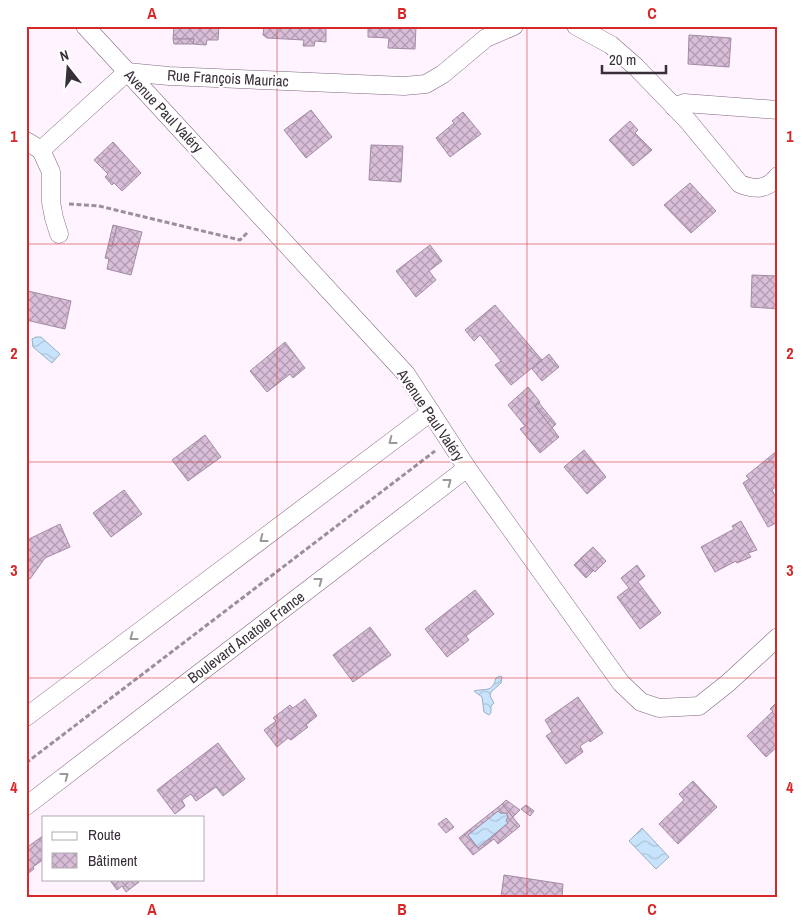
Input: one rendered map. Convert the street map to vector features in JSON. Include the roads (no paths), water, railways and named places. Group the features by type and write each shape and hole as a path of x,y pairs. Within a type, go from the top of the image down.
{"street":[{"name":"Avenue Paul Valéry","path":"85,26 406,374 467,468 621,683 641,702 659,708 699,706 728,683 778,637"},
{"name":"Rue François Mauriac","path":"127,72 384,85 426,84 443,74 486,38 514,26"},
{"path":"576,26 611,45 636,67 688,121 740,184 751,188 762,187 773,182 778,176"},
{"path":"59,234 51,202 51,172 34,145 127,72"},
{"path":"674,107 684,103 778,110"},
{"path":"26,717 431,412"},
{"name":"Boulevard Anatole France","path":"26,806 467,468"}],"water":[{"path":"41,337 60,354 52,363 33,347 32,339"},
{"path":"502,677 501,683 491,692 490,696 494,703 491,706 491,713 489,715 484,712 482,697 474,691 490,688 493,686 496,678"},
{"path":"498,811 506,813 508,817 506,821 508,823 478,848 468,835"},
{"path":"642,828 669,857 656,869 629,841"}]}
